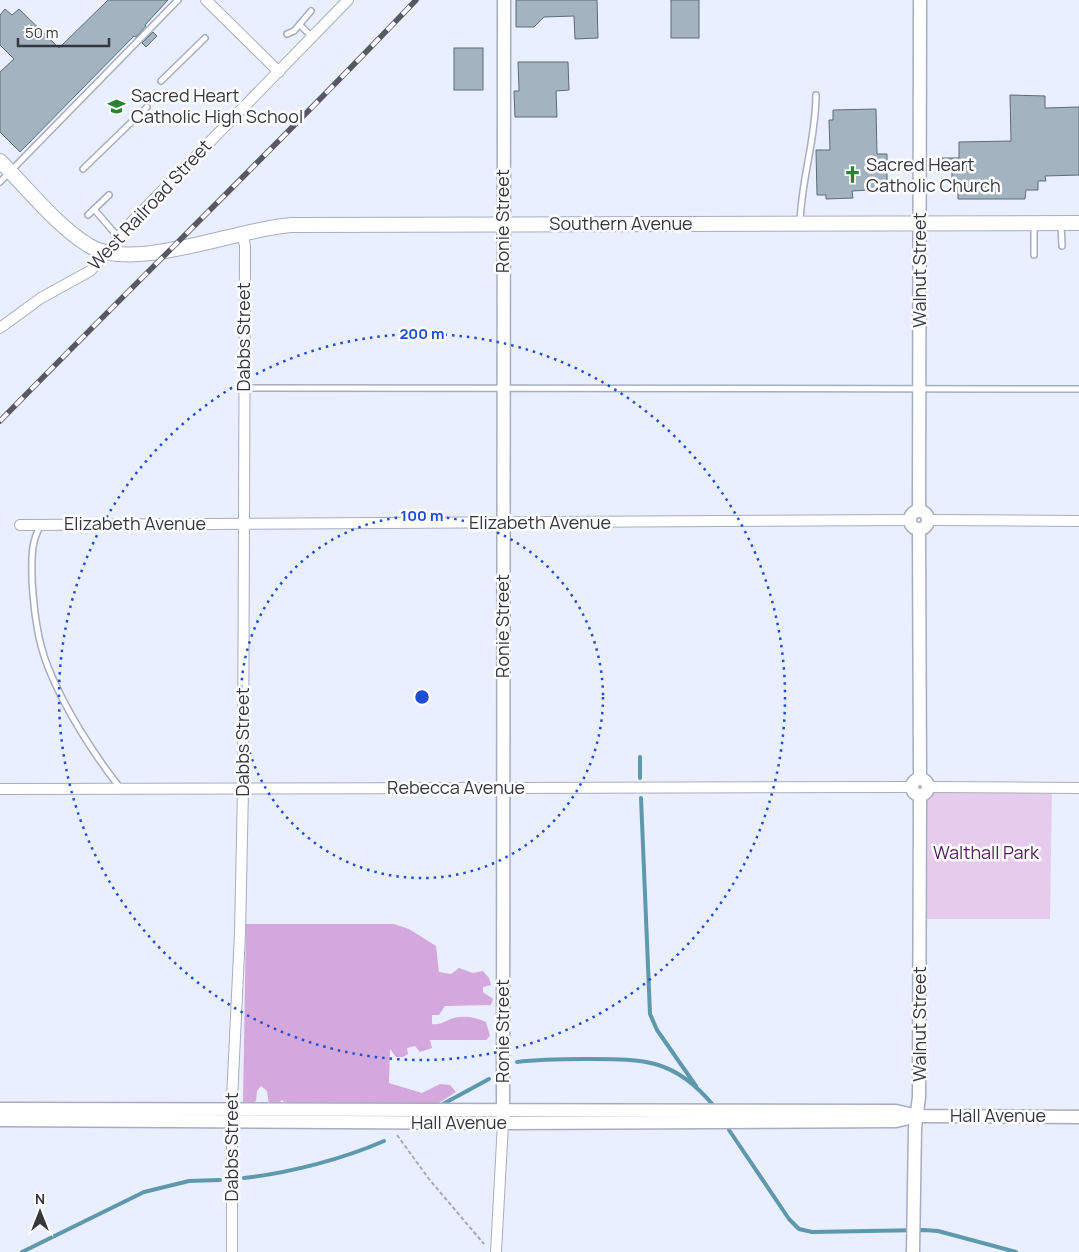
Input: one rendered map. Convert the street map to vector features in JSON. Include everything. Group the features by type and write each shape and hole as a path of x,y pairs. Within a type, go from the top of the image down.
{"main road":[{"path":"0,161 73,234 88,245 106,254"},
{"name":"Southern Avenue","path":"106,254 134,256 242,232 292,225 1079,224"}],"street":[{"path":"206,0 279,72"},
{"name":"West Railroad Street","path":"0,328 40,298 90,270 119,237 348,0"},
{"name":"Ronie Street","path":"496,1252 503,1117 504,0"},
{"name":"Walnut Street","path":"919,511 920,0"},
{"name":"Dabbs Street","path":"232,1252 232,1116 240,933 243,789 245,246 242,232"},
{"path":"924,525 925,513 913,512 910,520 912,526 1079,521"},
{"name":"Elizabeth Avenue","path":"20,525 910,520"},
{"name":"Walnut Street","path":"913,1252 915,1128 918,1116 924,525"},
{"name":"Rebecca Avenue","path":"0,789 1079,788"},
{"name":"Hall Avenue","path":"0,1109 396,1123 503,1117"},
{"name":"Hall Avenue","path":"0,1120 232,1116 896,1122 918,1116 1079,1117"}],"lane":[{"path":"0,182 178,0"},
{"path":"287,34 300,25 311,11"},
{"path":"300,25 312,37"},
{"path":"161,81 205,38"},
{"path":"800,224 800,194 814,132 816,95"},
{"path":"83,168 147,107"},
{"path":"88,215 109,195"},
{"path":"94,209 119,237"},
{"path":"1034,224 1034,255"},
{"path":"1061,224 1062,246"},
{"path":"244,388 1079,389"},
{"path":"41,525 31,551 32,584 36,617 48,668 68,708 110,774 122,789"}],"path":[{"path":"396,1123 397,1137 429,1179 485,1245"}],"green space":[{"name":"Walthall Park","path":"1052,788 1050,919 921,919 923,795 928,790"}],"shaded area":[{"path":"246,924 394,924 409,929 436,946 439,972 451,974 459,968 473,973 483,971 489,978 491,985 483,987 483,992 493,999 491,1005 445,1006 439,1015 432,1015 432,1024 440,1024 460,1017 478,1019 486,1022 490,1036 486,1040 430,1040 432,1048 420,1052 415,1046 407,1048 408,1054 403,1057 396,1057 390,1049 389,1083 422,1093 440,1084 450,1085 456,1092 431,1108 289,1106 282,1100 275,1107 269,1105 267,1091 261,1086 257,1091 256,1101 249,1107 243,1104"}],"building":[{"path":"108,0 168,0 136,37 134,36 20,152 0,132 0,72 14,59 0,45 0,15 5,9 12,15 19,9 59,48"},
{"path":"516,0 597,0 598,38 575,39 574,16 544,17 534,27 516,27"},
{"path":"671,0 699,0 699,38 671,38"},
{"path":"153,32 157,36 146,47 142,43"},
{"path":"454,48 483,48 483,90 454,90"},
{"path":"518,62 568,62 569,90 556,91 557,117 515,117 514,91 519,91"},
{"path":"1010,95 1045,96 1045,108 1079,107 1079,175 1045,176 1046,181 1038,181 1038,190 1026,190 1025,199 958,199 958,191 952,191 952,170 942,170 942,158 959,158 959,142 1011,141"},
{"path":"876,109 877,154 887,154 887,189 852,191 853,198 826,199 826,195 817,195 816,150 830,150 829,120 833,120 833,110"}],"waterway":[{"path":"640,757 640,778"},
{"path":"641,798 650,1014 657,1030 696,1086"},
{"path":"517,1062 552,1059 606,1059 656,1064 685,1078 713,1105"},
{"path":"443,1104 489,1079"},
{"path":"729,1130 789,1219 799,1229 812,1232 938,1231 1016,1252"},
{"path":"244,1178 279,1173 316,1164 351,1154 384,1141"},
{"path":"22,1252 144,1192 189,1181 220,1180"}],"railway":[{"path":"0,421 416,0"}],"place":[{"name":"Sacred Heart Catholic High School","path":"117,106"},
{"name":"Sacred Heart Catholic Church","path":"852,175"}]}
